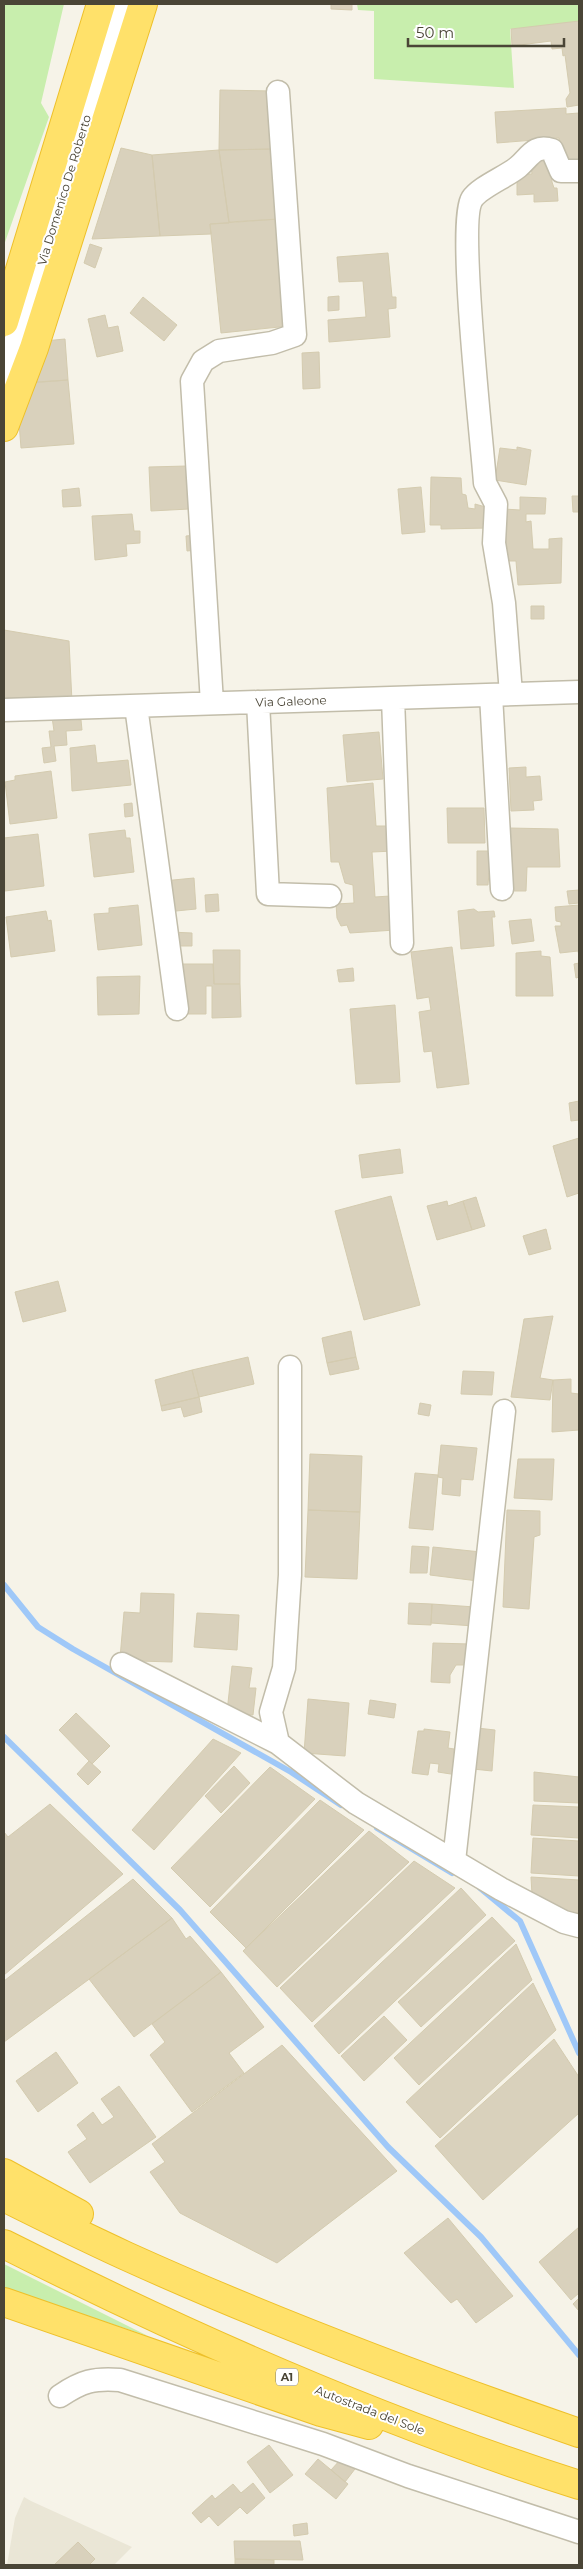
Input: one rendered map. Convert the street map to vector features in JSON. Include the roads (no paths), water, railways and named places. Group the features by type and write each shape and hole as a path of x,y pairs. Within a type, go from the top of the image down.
{"highway":[{"path":"4,322 102,4"},
{"path":"4,427 34,348 143,4"},
{"path":"4,2173 272,2318"},
{"path":"4,2197 126,2256 272,2318 440,2384 579,2433"},
{"name":"Autostrada del Sole","path":"4,2244 109,2297 289,2378 499,2460 579,2485"},
{"name":"A1","path":"4,2302 321,2412 499,2460"}],"street":[{"name":"Via Domenico De Roberto","path":"4,375 58,213 121,4"},
{"path":"212,703 192,381 203,361 219,351 272,343 295,335 278,92"},
{"path":"502,889 501,694 504,603 494,543 496,504 485,483 468,278 466,215 473,197 518,167 530,153 538,148 552,150 561,171 579,171"},
{"name":"Via Galeone","path":"4,710 579,692"},
{"path":"393,698 402,944"},
{"path":"258,702 268,894 330,896"},
{"path":"136,706 177,1009"},
{"path":"278,1743 271,1712 284,1668 290,1575 290,1367"},
{"path":"454,1861 504,1411"},
{"path":"122,1664 278,1743 356,1803 533,1906 564,1922 579,1926"},
{"path":"60,2396 74,2386 97,2378 120,2380 323,2444 408,2476 579,2532"}],"waterway":[{"path":"4,1585 38,1627 73,1649 291,1772 341,1805"},
{"path":"4,1737 180,1910 388,2147 481,2237 579,2355"},
{"path":"377,1828 452,1873"},
{"path":"480,1888 520,1921 579,2053"}]}
